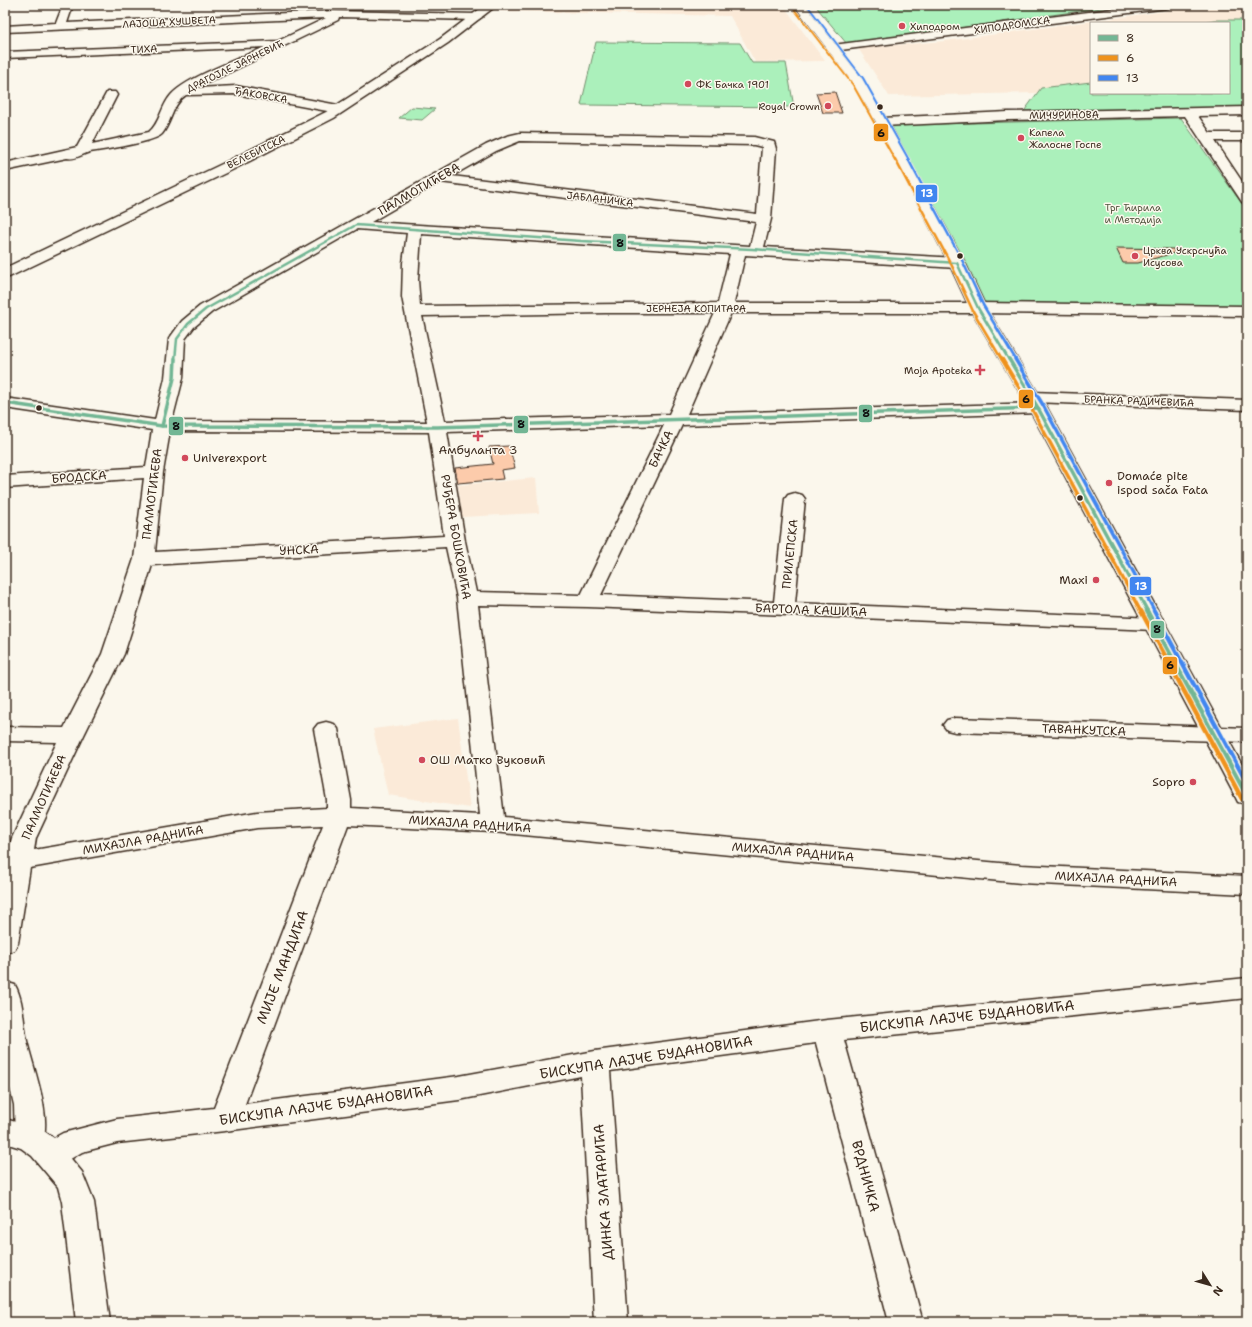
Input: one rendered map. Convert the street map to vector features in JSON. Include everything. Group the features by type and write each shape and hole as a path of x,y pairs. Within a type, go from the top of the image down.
{"street":[{"path":"60,27 68,5"},
{"path":"248,18 249,5"},
{"path":"414,16 420,5"},
{"name":"ВЕЛЕБИТСКА","path":"5,274 227,167 338,109 444,42 492,5"},
{"path":"799,5 858,82 882,122 957,263 978,308 1035,403 1247,796"},
{"name":"ХИПОДРОМСКА","path":"833,48 1168,5"},
{"path":"142,49 151,11"},
{"name":"ЛАЈОША ХУШВЕТА","path":"5,29 248,18 338,11 414,16 477,17"},
{"name":"ДРАГОЈЛЕ ЈАРНЕВИЋ","path":"82,150 153,135 158,130 167,108 174,98 182,92 193,85 283,42 338,11"},
{"name":"ТИХА","path":"5,55 283,42"},
{"name":"ЂАКОВСКА","path":"182,92 236,90 338,109"},
{"path":"5,168 41,163 82,150 112,95"},
{"name":"МИЧУРИНОВА","path":"882,122 1008,116 1247,111"},
{"path":"1189,112 1247,199"},
{"name":"ПАЛМОТИЋЕВА","path":"5,943 18,861 24,838 72,735 113,654 144,559 154,472 162,426 174,378 177,339 188,324 206,309 240,288 356,225 491,148 512,139 520,137 754,141 769,145 769,149"},
{"path":"1205,137 1247,137"},
{"name":"БАЧКА","path":"588,601 675,420 725,308 747,249 764,219 769,149"},
{"path":"19,178 41,163"},
{"name":"ЈАБЛАНИЧКА","path":"437,178 764,219"},
{"path":"356,225 581,241 747,249 957,263"},
{"name":"РУЂЕРА БОШКОВИЋА","path":"415,229 410,256 410,297 437,426 455,541 467,598 493,824"},
{"name":"ЈЕРНЕЈА КОПИТАРА","path":"413,310 514,308 978,308 1247,311"},
{"name":"БРАНКА РАДИЧЕВИЋА","path":"5,403 162,426 437,426 675,420 1035,403 1247,405"},
{"name":"БРОДСКА","path":"5,482 154,472"},
{"name":"ПРИЛЕПСКА","path":"784,609 795,499"},
{"name":"УНСКА","path":"144,559 455,541"},
{"name":"БАРТОЛА КАШИЋА","path":"467,598 588,601 1155,624"},
{"name":"ТАВАНКУТСКА","path":"955,725 1247,735"},
{"path":"326,729 339,800 340,816"},
{"path":"5,734 72,735"},
{"name":"МИХАЈЛА РАДНИЋА","path":"18,861 257,820 340,816 493,824 1021,874 1247,885"},
{"name":"МИЈЕ МАНДИЋА","path":"225,1119 340,816"},
{"name":"БИСКУПА ЛАЈЧЕ БУДАНОВИЋА","path":"29,1141 74,1142 117,1131 225,1119 459,1088 595,1062 827,1031 1247,988"},
{"path":"5,992 13,1041 29,1105 29,1141 71,1181 78,1202 94,1322"},
{"name":"ВРДНИЧКА","path":"827,1031 906,1322"},
{"name":"ДИНКА ЗЛАТАРИЋА","path":"595,1062 612,1322"}],"shaded area":[{"path":"507,5 783,5 825,61 755,62 730,16 499,11"},
{"path":"1210,5 1247,5 1247,20 1214,20 1203,22 1090,22 1090,82 1041,88 1037,93 889,96 858,48 945,41"},
{"path":"536,478 539,513 462,517 458,485"},
{"name":"ОШ Матко Вуковић","path":"458,718 470,808 388,795 373,729"}],"green space":[{"name":"Хиподром","path":"817,5 1122,5 847,44 818,9"},
{"path":"1214,20 1247,20 1247,110 1022,114 1041,88 1090,82 1090,94 1230,94 1230,22 1203,22"},
{"name":"ФК Бачка 1901","path":"596,42 740,43 752,63 786,63 794,107 581,105"},
{"path":"412,107 435,109 422,120 399,118"},
{"name":"Трг Ћирила и Методија","path":"1181,118 1247,211 1247,309 986,305 890,125"}],"building":[{"name":"Royal Crown","path":"835,92 842,113 823,113 816,93"},
{"name":"Црква Ускрснућа Исусова","path":"1116,248 1174,249 1174,253 1138,263 1123,263"},
{"path":"509,446 515,468 501,470 503,479 458,483 455,468 493,464 489,447"}],"transit line":[{"name":"13","path":"807,5 863,78 887,119 962,260 983,305 1043,405 1247,783"},
{"name":"6","path":"794,9 853,85 877,125 952,266 973,311 1033,411 1242,799"},
{"name":"8","path":"162,426 174,378 177,339 188,324 206,309 356,225 581,241 752,249 957,263 978,308 1038,408 1247,796"},
{"name":"8","path":"5,403 162,426 437,427 1038,408"}],"place":[{"name":"Хиподром","path":"902,26"},
{"name":"ФК Бачка 1901","path":"688,84"},
{"name":"Royal Crown","path":"828,106"},
{"name":"Капела Жалосне Госпе","path":"1021,138"},
{"name":"Црква Ускрснућа Исусова","path":"1135,256"},
{"name":"Moja Apoteka","path":"980,370"},
{"name":"Амбуланта 3","path":"478,436"},
{"name":"Univerexport","path":"185,458"},
{"name":"Domaće pite ispod sača Fata","path":"1109,483"},
{"name":"Maxi","path":"1096,580"},
{"name":"ОШ Матко Вуковић","path":"422,760"},
{"name":"Sopro","path":"1193,782"}]}
